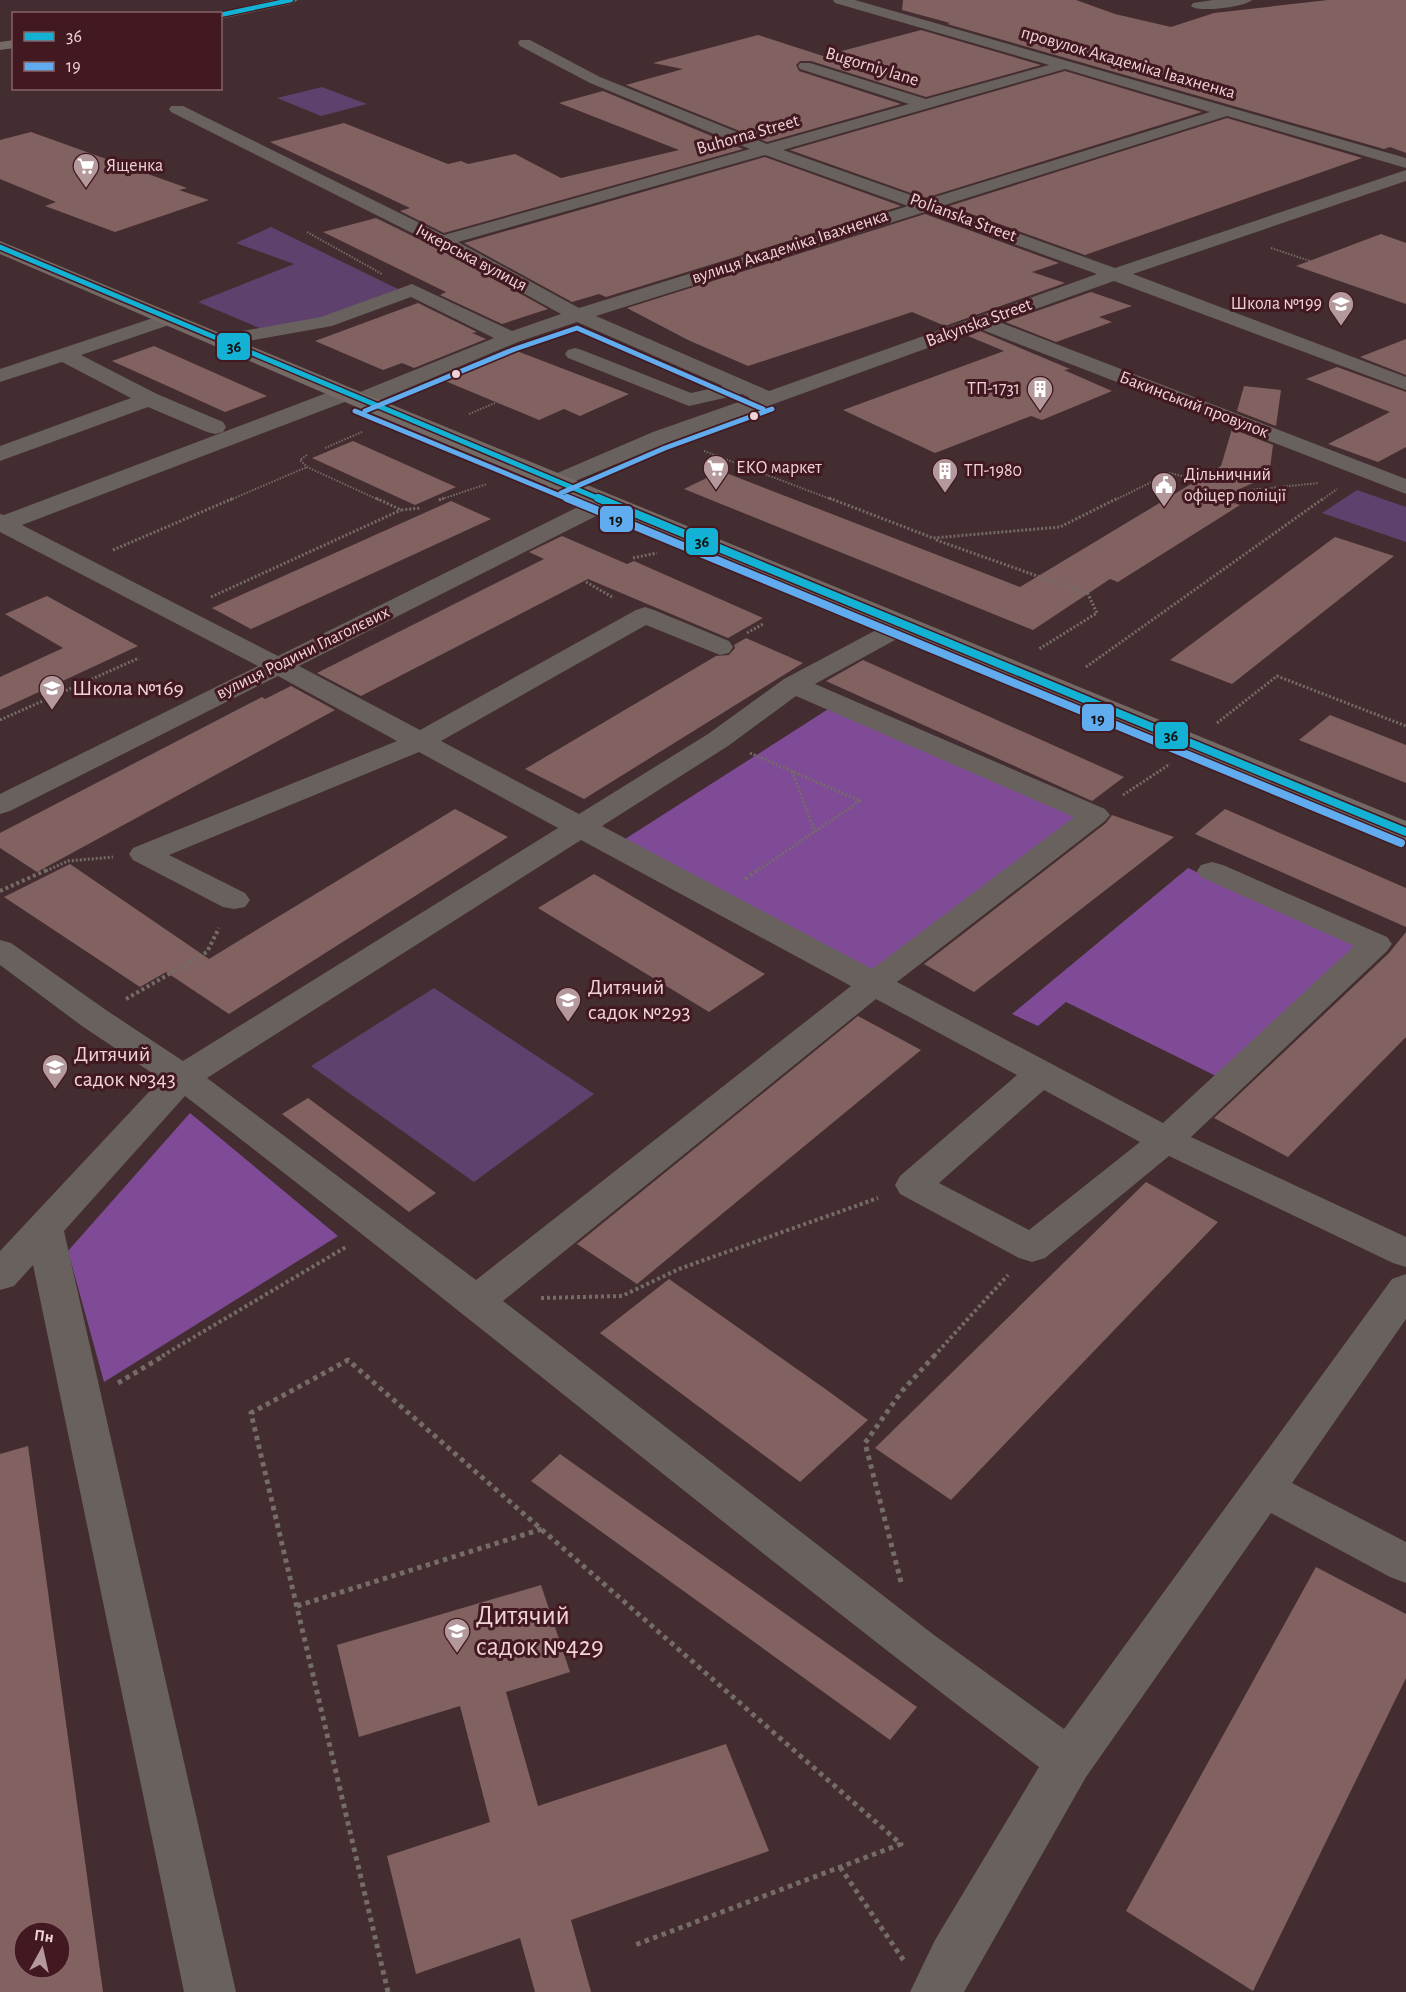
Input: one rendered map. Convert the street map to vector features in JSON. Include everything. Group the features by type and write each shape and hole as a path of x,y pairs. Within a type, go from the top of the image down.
{"main road":[{"path":"222,15 291,0"},
{"path":"0,247 556,482 1406,832"}],"street":[{"name":"провулок Академіка Івахненка","path":"840,0 1406,163"},
{"path":"1198,6 1245,0"},
{"name":"Polianska Street","path":"525,43 595,80 768,150 925,204 1406,384"},
{"name":"Bugorniy lane","path":"805,66 928,105"},
{"name":"Buhorna Street","path":"442,241 1064,66"},
{"name":"Ічкерська вулиця","path":"177,109 442,241 579,315 768,398"},
{"name":"вулиця Академіка Івахненка","path":"1,523 579,315 925,204 1225,112"},
{"name":"Bakynska Street","path":"556,482 661,437 768,398 1115,274 1406,175"},
{"path":"221,340 325,322 412,290 511,338"},
{"path":"0,376 168,319"},
{"name":"Бакинський провулок","path":"982,322 1360,475 1406,487"},
{"path":"62,354 149,399 215,427"},
{"path":"575,354 689,400 746,387"},
{"path":"0,453 149,399"},
{"name":"вулиця Родини Глаголєвих","path":"0,805 606,502"},
{"path":"1,523 581,826 1166,1140 1406,1253"},
{"path":"144,854 419,742 645,615 720,647"},
{"path":"0,1276 183,1077 718,740 794,685 904,625"},
{"path":"477,1300 875,983 1095,814 794,685"},
{"path":"144,854 234,900"},
{"path":"1041,1074 913,1185 1032,1248 1166,1140 1376,944 1212,871"},
{"path":"0,950 94,1018 183,1077 380,1226 918,1649 1069,1761"},
{"path":"44,1227 210,1992"},
{"path":"938,1988 952,1958 1069,1761 1406,1289"},
{"path":"1263,1488 1406,1563"}],"path":[{"path":"307,232 412,290"},
{"path":"1294,256 1310,261"},
{"path":"324,448 363,431"},
{"path":"661,437 1088,594 1097,613 1039,649"},
{"path":"307,455 300,460 307,467 401,510"},
{"path":"80,564 307,467"},
{"path":"933,538 1060,527 1170,473 1239,491 1360,475"},
{"path":"1085,668 1360,475"},
{"path":"439,500 489,483"},
{"path":"175,613 401,510 421,508"},
{"path":"751,630 763,624"},
{"path":"0,720 139,658"},
{"path":"1215,723 1277,676 1406,726"},
{"path":"714,899 861,801 718,740"},
{"path":"1123,795 1176,760"},
{"path":"792,771 815,832"},
{"path":"0,891 69,861 144,854"},
{"path":"94,1018 207,952 234,900"},
{"path":"477,1300 622,1296 679,1269 913,1185"},
{"path":"84,1403 380,1226"},
{"path":"918,1649 865,1443 902,1391 1032,1248"},
{"path":"388,1992 251,1413 348,1360 901,1844 635,1945"},
{"path":"297,1606 542,1529"},
{"path":"840,1868 904,1961 938,1988"}],"shaded area":[{"path":"322,87 367,104 321,116 277,98"},
{"path":"271,227 400,290 320,320 262,329 198,302 294,264 236,243"},
{"path":"1357,490 1406,507 1406,542 1322,513"},
{"path":"833,706 1085,817 875,977 622,841"},
{"path":"1188,868 1360,946 1216,1076 1066,1002 1038,1026 1012,1014"},
{"path":"434,988 594,1094 474,1182 311,1066"},
{"path":"190,1113 338,1236 104,1382 68,1251"}],"building":[{"path":"903,0 1076,0 1115,14 1171,27 1214,13 1328,0 1406,0 1406,153 1390,147 1384,149 947,24 950,23 902,10"},
{"path":"921,30 1041,65 926,97 811,61 800,61 796,65 799,71 901,104 767,142 626,85 683,69 653,63 758,35 823,56"},
{"path":"1065,71 1202,112 925,198 790,150"},
{"path":"603,91 743,149 444,233 400,211 410,208 270,142 344,123 448,164 461,161 468,164 515,154 561,178 679,150 559,103"},
{"path":"1227,118 1362,158 1085,255 949,206"},
{"path":"31,132 187,188 179,190 209,200 115,232 45,206 56,202 0,179 0,140"},
{"path":"765,157 901,206 606,297 599,294 572,302 464,243"},
{"path":"925,214 1059,263 1032,272 1065,283 945,326 912,312 748,366 688,340 627,308"},
{"path":"376,218 435,247 548,309 502,324 440,295 446,292 323,232"},
{"path":"1381,234 1406,243 1406,304 1296,266"},
{"path":"1091,292 1132,306 1099,317 1112,322 1056,342 1005,322"},
{"path":"418,303 477,332 472,333 486,339 414,368 402,363 383,370 315,341"},
{"path":"980,331 1070,369 1064,370 1112,391 1042,420 1031,416 935,453 843,410 1004,351 968,336"},
{"path":"1406,339 1406,375 1360,357"},
{"path":"154,346 267,396 225,412 112,361"},
{"path":"509,348 629,394 580,416 564,409 539,420 438,378"},
{"path":"1337,367 1406,392 1406,447 1378,462 1328,444 1390,412 1306,379"},
{"path":"1244,386 1281,390 1276,426 1237,411"},
{"path":"1232,429 1273,445 1269,476 1219,498 1240,505 1118,582 1110,579 1033,630 684,489 721,471 1020,587 1221,466"},
{"path":"353,441 456,487 415,505 312,458"},
{"path":"451,501 491,519 251,629 212,608"},
{"path":"562,536 627,564 634,561 763,618 728,638 588,579 361,696 317,673 544,559 529,552"},
{"path":"1335,537 1394,556 1232,684 1170,660"},
{"path":"47,596 138,646 0,710 0,677 63,648 5,614"},
{"path":"746,638 803,663 584,799 525,769 716,656 729,655 735,648 734,645"},
{"path":"863,660 1124,777 1092,801 826,681"},
{"path":"291,686 335,710 37,872 0,848 0,833 262,697 265,699"},
{"path":"1330,715 1406,745 1406,783 1299,740"},
{"path":"455,809 508,837 229,1014 166,972 140,987 4,897 70,864 209,959"},
{"path":"1225,809 1406,888 1406,927 1195,834"},
{"path":"1112,815 1174,837 974,992 924,964 1106,823"},
{"path":"594,874 765,974 709,1012 538,908"},
{"path":"1406,932 1406,1037 1288,1157 1214,1118 1389,953"},
{"path":"858,1016 921,1050 637,1284 577,1244"},
{"path":"308,1098 436,1193 409,1212 282,1114"},
{"path":"1146,1182 1218,1222 951,1500 875,1448"},
{"path":"669,1279 868,1420 800,1482 600,1333"},
{"path":"28,1446 103,1992 0,1992 0,1454"},
{"path":"560,1454 917,1707 890,1740 531,1481"},
{"path":"1316,1567 1406,1614 1406,1678 1253,1991 1126,1911"},
{"path":"541,1585 570,1672 506,1692 538,1806 726,1744 769,1851 571,1920 591,1992 535,1992 520,1938 416,1974 387,1856 490,1822 460,1706 359,1737 337,1645"}],"transit line":[{"name":"36","path":"222,15 291,0"},
{"name":"36","path":"0,247 360,400 1406,832"},
{"name":"19","path":"365,411 515,349 577,328 763,409"},
{"name":"19","path":"561,493 665,448 772,409"},
{"name":"19","path":"355,411 1401,843"}],"place":[{"name":"Ященка","path":"86,189"},
{"name":"Школа №199","path":"1341,327"},
{"name":"ТП-1731","path":"1040,412"},
{"name":"ЕКО маркет","path":"716,491"},
{"name":"ТП-1980","path":"945,494"},
{"name":"Дільничний офіцер поліції","path":"1164,508"},
{"name":"Школа №169","path":"52,711"},
{"name":"Дитячий садок №293","path":"568,1023"},
{"name":"Дитячий садок №343","path":"55,1090"},
{"name":"Дитячий садок №429","path":"457,1654"}]}
